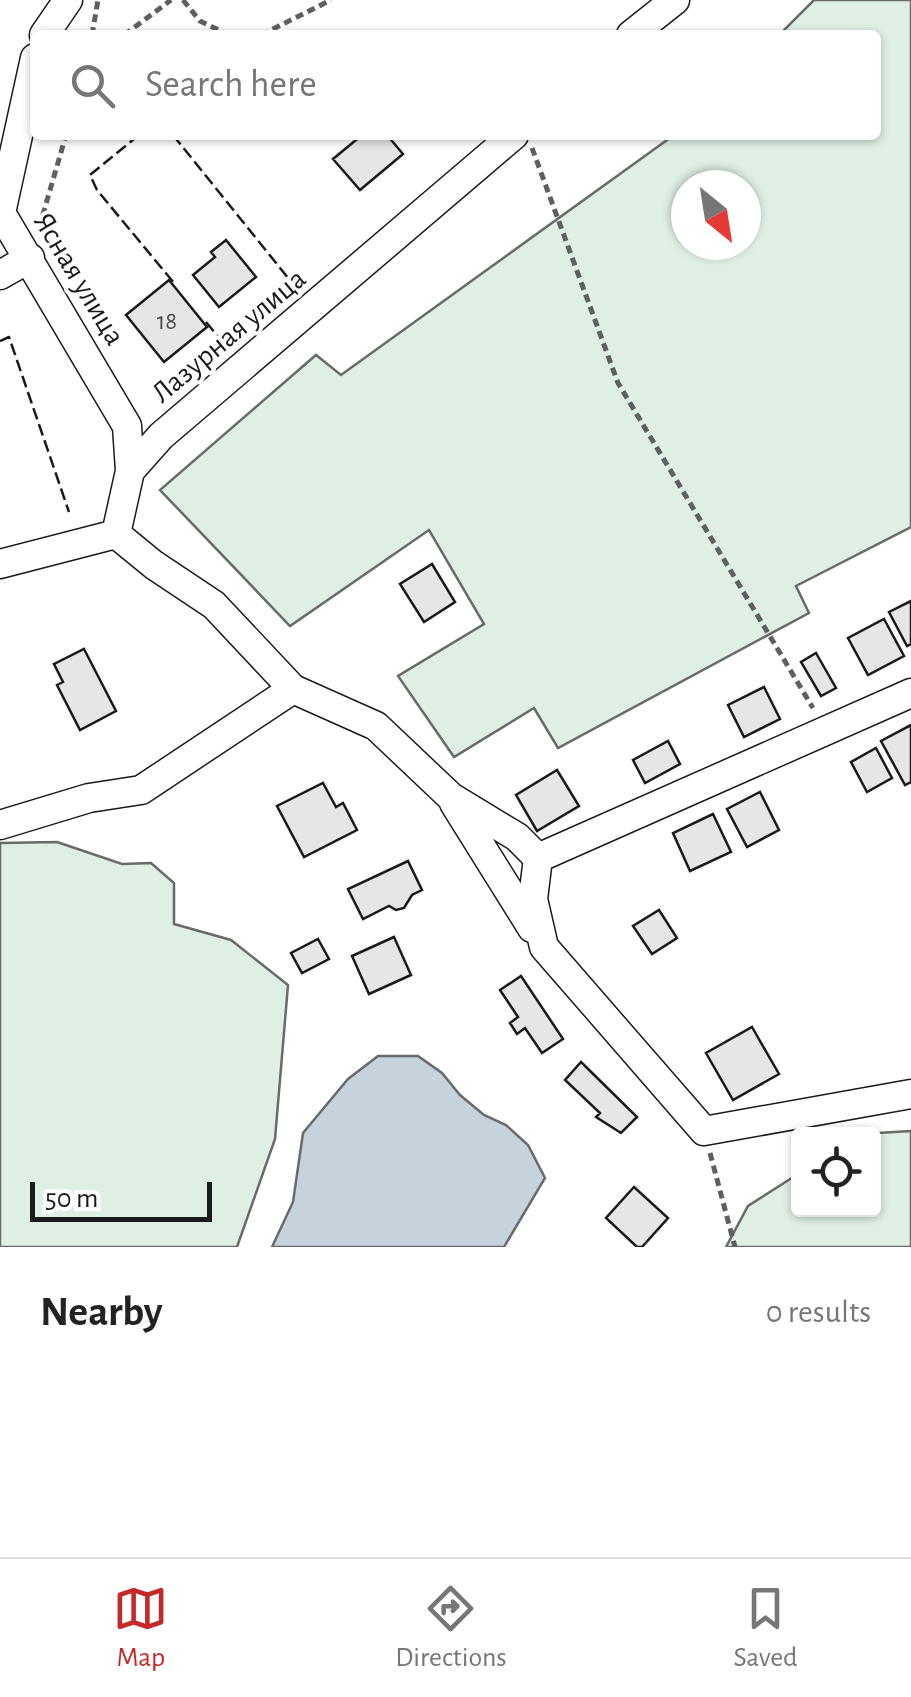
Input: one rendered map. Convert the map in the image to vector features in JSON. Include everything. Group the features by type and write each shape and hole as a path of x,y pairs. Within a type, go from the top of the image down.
{"street":[{"path":"47,30 68,0"},
{"path":"637,30 675,0"},
{"name":"Ясная улица","path":"30,79 1,213 127,426 130,471"},
{"name":"Лазурная улица","path":"130,471 162,436 508,140"},
{"path":"0,275 30,258"},
{"path":"116,534 130,471"},
{"path":"0,564 116,534"},
{"path":"116,534 214,605 293,689 376,726 451,798 517,837 538,858"},
{"path":"0,825 89,798 141,790 293,689"},
{"path":"538,858 911,693"},
{"path":"451,798 544,947 704,1130 911,1094"},
{"path":"538,858 533,898 544,947"}],"path":[{"path":"93,30 98,0"},
{"path":"131,30 172,0"},
{"path":"183,0 200,21 218,30"},
{"path":"271,30 332,0"},
{"path":"30,258 65,140"},
{"path":"530,140 618,384 828,732"},
{"path":"704,1130 734,1247"}],"green space":[{"path":"814,0 911,0 911,527 796,586 809,613 558,748 534,708 454,757 398,676 484,624 429,530 290,626 160,490 316,355 341,375 667,140 881,140 881,30 784,30"},
{"path":"57,842 122,864 151,863 174,883 174,924 231,940 288,985 275,1139 237,1247 0,1247 0,843"},
{"path":"911,1131 911,1247 726,1247 748,1206 791,1178 791,1217 881,1217 881,1133"}],"shaded area":[{"path":"378,1056 418,1056 442,1073 484,1115 506,1125 528,1145 545,1178 504,1247 272,1247 293,1202 303,1133 348,1079"}],"building":[{"path":"356,140 391,140 403,154 360,190 333,159"},
{"path":"226,240 256,277 219,307 193,275 215,257 211,252"},
{"path":"169,280 207,327 164,362 126,315"},
{"path":"432,564 455,602 424,622 400,584"},
{"path":"911,601 911,644 907,646 889,612"},
{"path":"884,619 904,656 868,675 848,638"},
{"path":"84,649 116,711 80,730 57,685 63,682 54,664"},
{"path":"816,653 836,688 821,696 801,662"},
{"path":"764,687 780,719 744,737 728,705"},
{"path":"911,725 911,782 905,785 881,741"},
{"path":"668,741 680,764 645,783 633,760"},
{"path":"876,748 892,778 867,792 851,762"},
{"path":"557,770 579,806 537,831 516,795"},
{"path":"323,783 336,807 343,803 357,830 304,857 277,806"},
{"path":"760,792 779,830 747,847 727,809"},
{"path":"713,814 731,852 690,871 673,833"},
{"path":"408,861 422,890 412,895 404,908 396,910 389,906 363,919 348,889"},
{"path":"659,910 677,938 652,954 633,926"},
{"path":"394,937 411,975 369,994 352,956"},
{"path":"318,939 329,959 302,973 291,953"},
{"path":"521,976 563,1039 542,1053 525,1028 517,1034 510,1023 518,1017 500,990"},
{"path":"752,1027 779,1074 733,1100 706,1053"},
{"path":"581,1062 637,1117 621,1133 596,1117 600,1113 565,1080"},
{"path":"634,1187 668,1218 642,1247 637,1247 606,1218"}],"fence":[{"path":"133,140 90,175 97,190 174,283"},
{"path":"177,140 297,289"},
{"path":"206,322 229,350"},
{"path":"0,341 9,337 69,512"}]}
